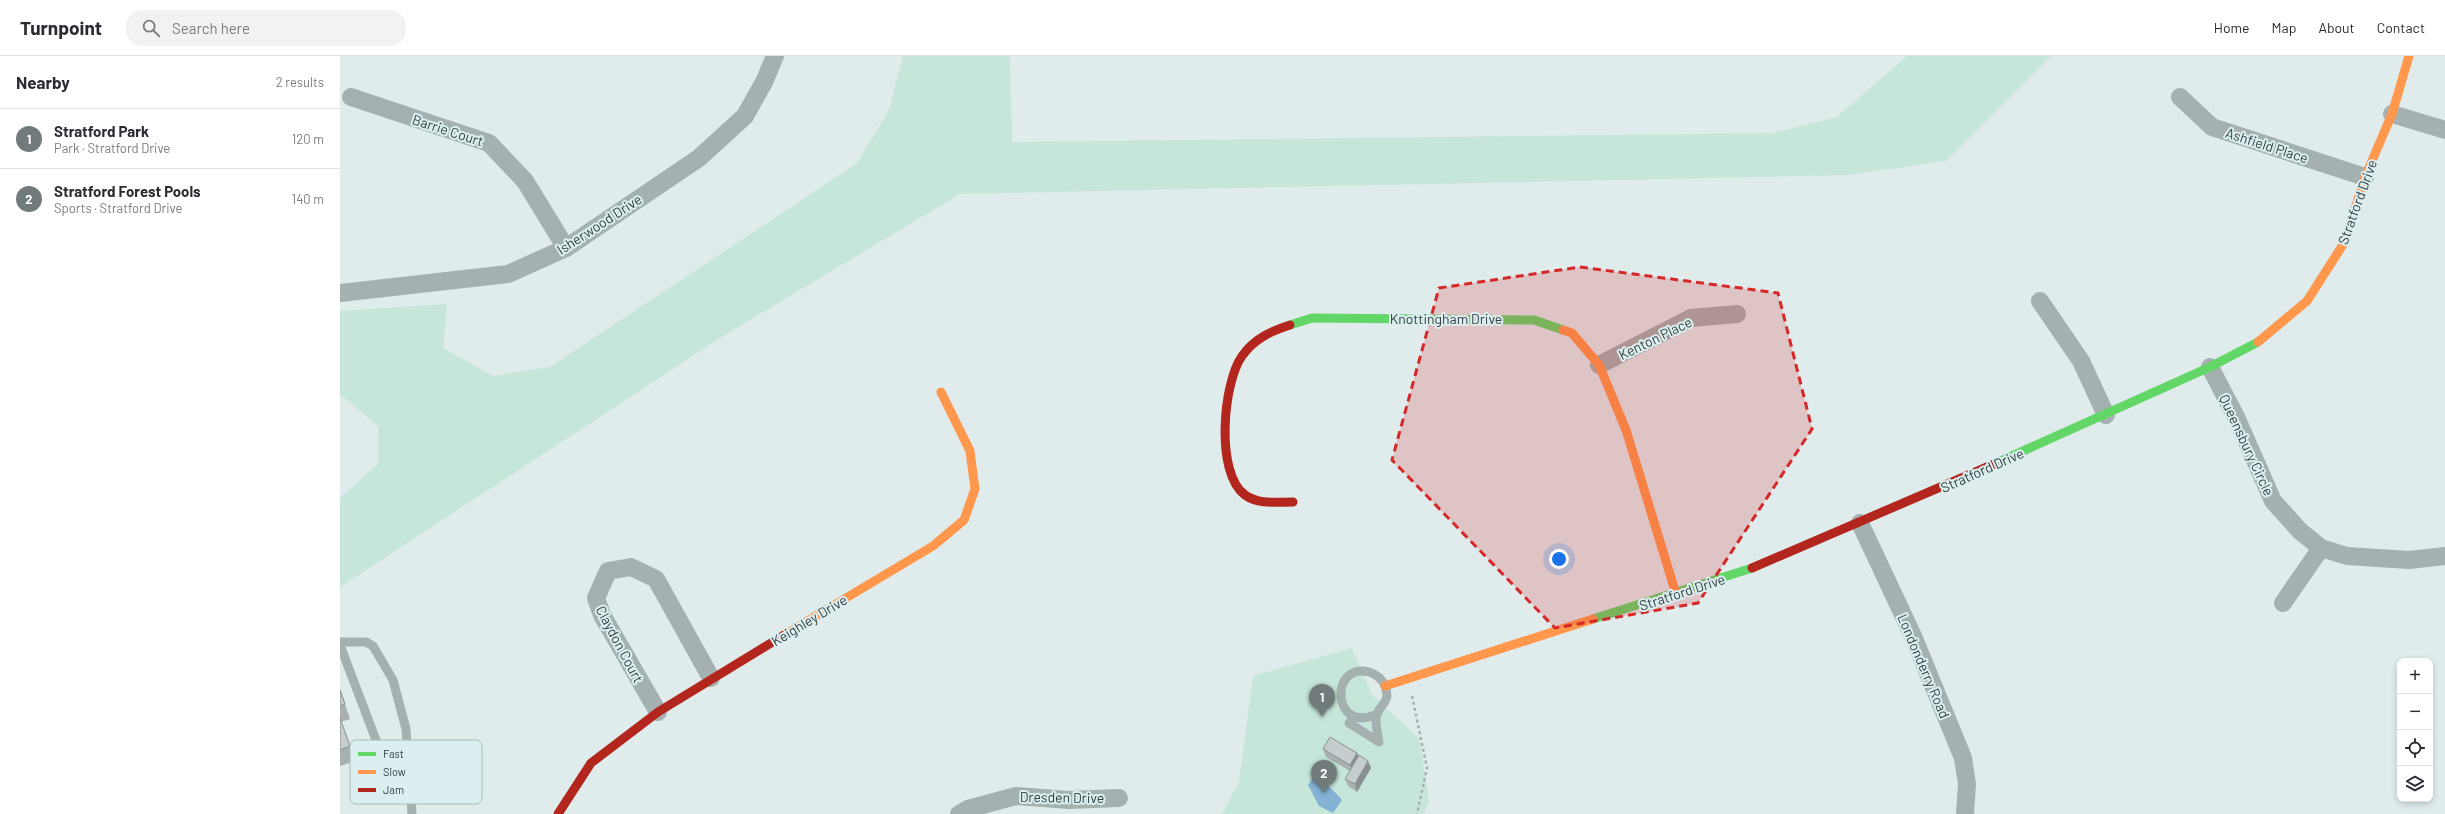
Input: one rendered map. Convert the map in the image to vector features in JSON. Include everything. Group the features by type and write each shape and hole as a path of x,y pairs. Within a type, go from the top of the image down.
{"street":[{"name":"Isherwood Drive","path":"340,293 508,274 566,248 699,158 745,116 764,82 775,56"},
{"name":"Stratford Drive","path":"1385,686 1762,566 2106,415 2210,367 2263,339 2307,300 2344,243 2365,177 2392,114 2409,56"},
{"name":"Barrie Court","path":"351,97 489,143 525,181 566,248"},
{"name":"Ashfield Place","path":"2180,97 2212,127 2365,177"},
{"path":"2392,114 2445,130"},
{"path":"2040,300 2081,361 2106,415"},
{"name":"Kenton Place","path":"1599,365 1691,318 1737,314"},
{"name":"Knottingham Drive","path":"1293,502 1259,502 1239,489 1228,464 1228,388 1236,364 1251,344 1278,329 1312,318 1534,320 1572,333 1599,365 1626,430 1676,594"},
{"name":"Queensbury Circle","path":"2210,367 2237,419 2273,501 2300,531 2321,548 2348,556 2409,560 2445,556"},
{"name":"Keighley Drive","path":"558,814 591,764 658,712 711,678 933,546 964,520 975,489 970,451 941,392"},
{"name":"Londonderry Road","path":"1860,523 1913,636 1963,758 1967,784 1965,814"},
{"path":"2283,603 2321,548"},
{"name":"Claydon Court","path":"658,712 602,615 596,598 608,571 631,567 656,579 711,678"},
{"name":"Dresden Drive","path":"959,814 968,809 1016,796 1069,800 1119,798"}],"lane":[{"path":"376,740 340,644 366,642 373,646 393,680 406,728 407,740"},
{"path":"1360,672 1368,672 1375,674 1385,686 1386,701 1377,714 1369,717 1354,716 1347,712 1340,699 1340,691 1347,678 1360,672"},
{"path":"1354,716 1349,723 1379,742 1377,714"},
{"path":"411,804 412,814"}],"path":[{"path":"1408,678 1427,768 1417,814"}],"highlighted area":[{"path":"1580,267 1778,293 1812,429 1698,603 1555,628 1392,460 1439,288"}],"green space":[{"path":"903,56 1010,56 1012,142 1773,133 1837,117 1907,56 2051,56 1946,161 1848,175 960,194 728,333 340,587 340,498 378,464 378,426 340,394 340,311 447,304 443,348 493,376 550,367 857,163 889,110"},
{"path":"1352,648 1373,696 1419,738 1429,801 1423,814 1222,814 1239,782 1253,676"}],"water":[{"path":"1327,770 1336,773 1328,785 1342,800 1333,813 1319,806 1308,785 1317,771"}],"building":[{"path":"340,690 345,704 340,706"},
{"path":"340,718 350,746 340,750"},
{"path":"1330,737 1357,753 1350,765 1323,749"},
{"path":"1359,755 1368,761 1355,784 1345,779"}],"traffic: fast":[{"path":"1290,325 1312,318 1534,320 1563,330"},
{"path":"1994,464 2210,367 2258,342"},
{"path":"1593,619 1752,568"}],"traffic: slow":[{"path":"2258,342 2307,301 2344,243 2365,177 2392,114 2409,56"},
{"path":"1563,330 1572,333 1599,365 1626,430 1676,594"},
{"path":"784,635 933,546 964,520 975,489 970,451 941,392"},
{"path":"1385,686 1593,619"}],"traffic: jam":[{"path":"1290,325 1263,336 1257,340 1242,356 1235,369 1230,386 1225,427 1229,468 1235,484 1245,495 1262,502 1293,502"},
{"path":"1752,568 1994,464"},
{"path":"558,814 591,763 658,712 784,635"}],"place":[{"name":"Stratford Park","path":"1322,717"},
{"name":"Stratford Forest Pools","path":"1324,793"}]}
